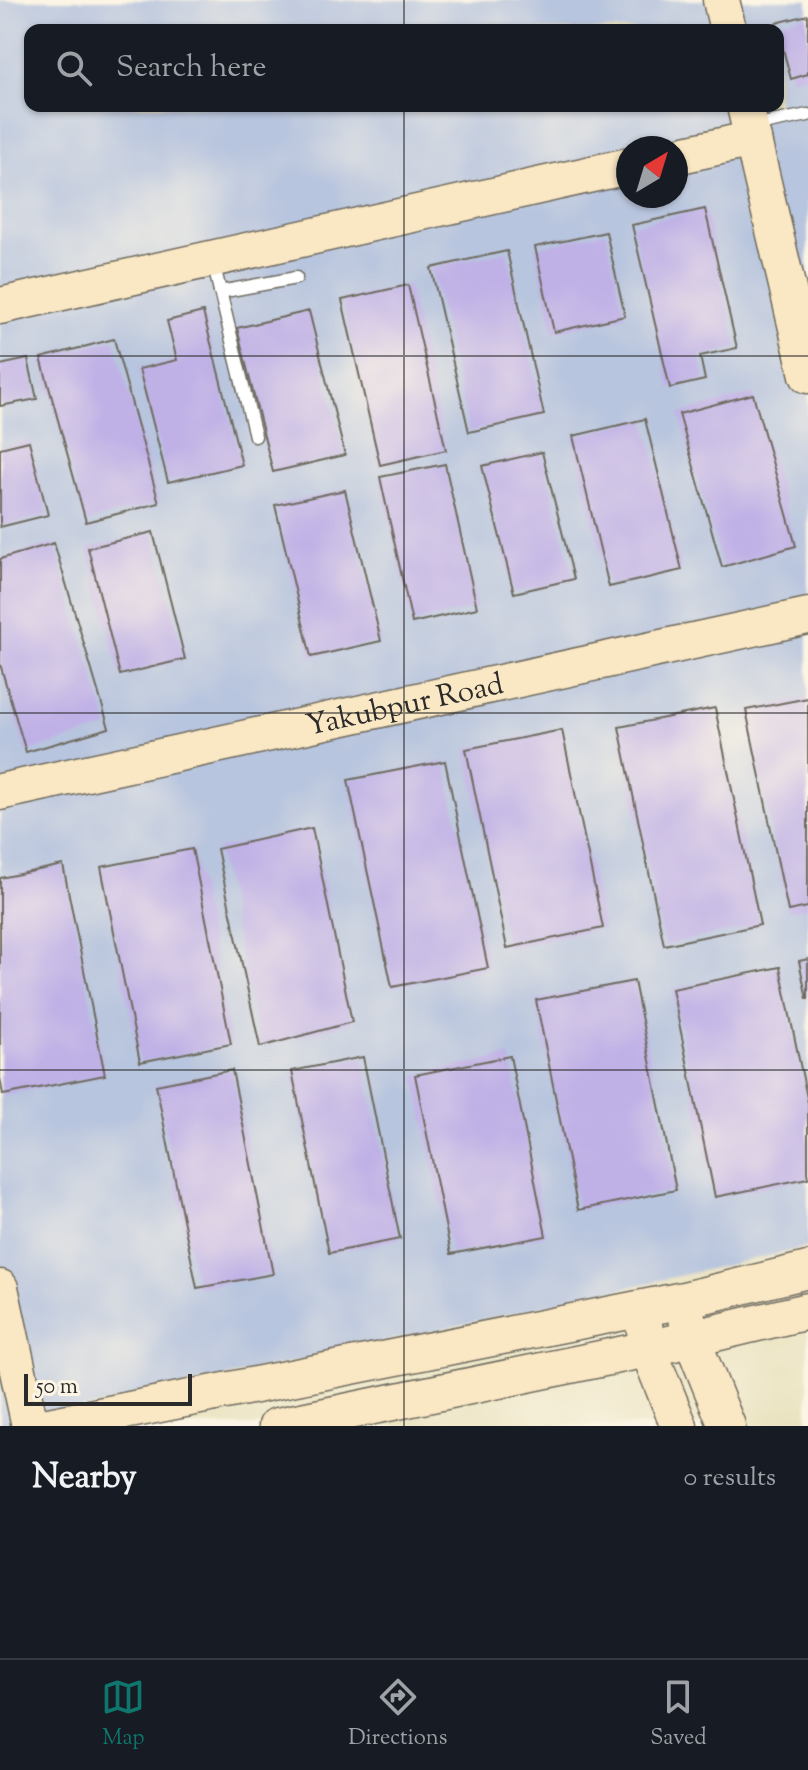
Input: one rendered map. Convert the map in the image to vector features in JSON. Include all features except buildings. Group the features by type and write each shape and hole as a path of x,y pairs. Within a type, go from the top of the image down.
{"street":[{"path":"721,0 727,24"},
{"path":"688,151 749,124 808,375"},
{"path":"0,306 216,275 616,169"},
{"name":"Yakubpur Road","path":"0,792 808,616"},
{"path":"49,1426 684,1300 808,1270"},
{"path":"0,1288 30,1426"},
{"path":"684,1300 691,1337 727,1426"},
{"path":"640,1308 648,1349 679,1426"},
{"path":"277,1426 648,1349 808,1311"}],"lane":[{"path":"749,124 808,115"},
{"path":"255,436 216,275 296,278"}],"shaded area":[{"path":"0,0 808,0 808,1247 75,1411 28,1426 0,1426"}]}
